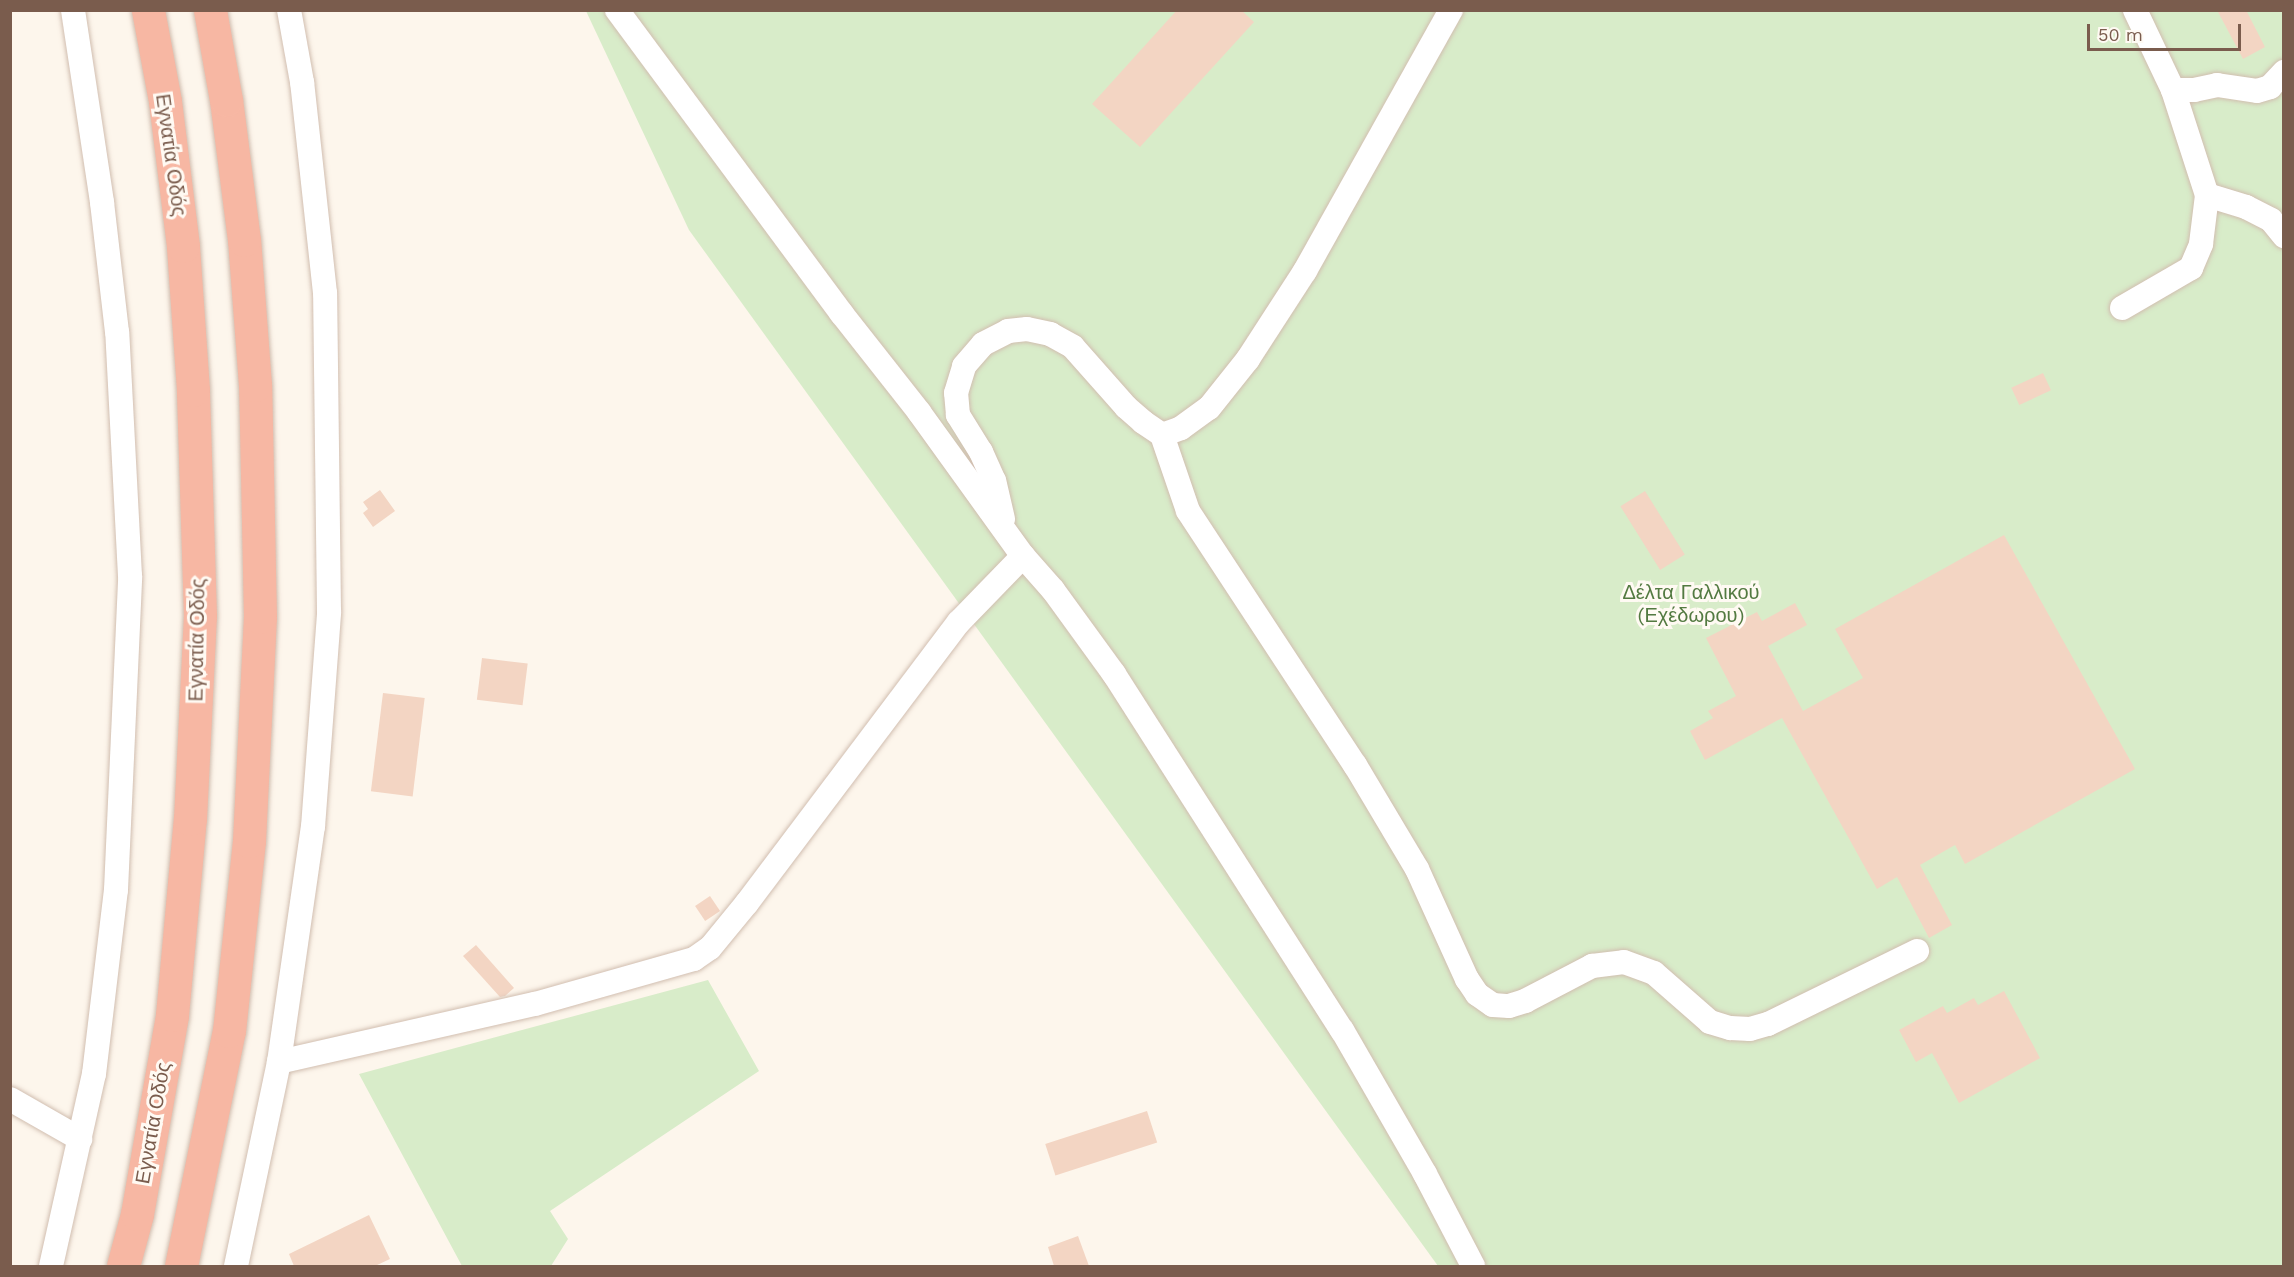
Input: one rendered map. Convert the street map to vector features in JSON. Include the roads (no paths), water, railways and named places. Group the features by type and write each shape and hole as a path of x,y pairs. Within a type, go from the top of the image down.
{"highway":[{"name":"Εγνατία Οδός","path":"123,1266 137,1214 172,1015 190,819 200,616 193,390 183,246 165,101 148,10"},
{"path":"182,1266 229,1031 249,840 260,617 255,385 244,240 226,100 210,10"}],"street":[{"path":"51,1266 94,1074 116,890 130,576 117,332 100,190 73,10"},
{"path":"236,1266 279,1062 313,827 329,612 325,292 302,82 289,10"},
{"path":"617,10 1023,556 1053,591 1114,674 1342,1030 1425,1174 1473,1266"},
{"path":"1162,435 1181,428 1209,408 1248,359 1305,271 1451,10"},
{"path":"2121,308 2191,268 2201,244 2207,195 2173,90 2135,10"},
{"path":"2173,90 2194,90 2217,85 2257,91 2270,87 2283,72"},
{"path":"2207,195 2246,207 2271,220 2283,236"},
{"path":"1006,532 993,481 981,452 958,415 956,393 964,366 983,344 1008,331 1027,329 1050,334 1073,347 1126,407 1162,435 1188,511 1355,765 1417,869 1467,979 1477,994 1493,1005 1509,1006 1592,966 1624,962 1654,973 1710,1022 1730,1028 1750,1029 1768,1024 1917,951"},
{"path":"279,1062 535,1004 694,959 710,948 747,903 959,622 1023,556"},
{"path":"10,1099 80,1139"}],"park label":[{"name":"Δέλτα Γαλλικού (Εχέδωρου)","path":"1691,604"}]}
